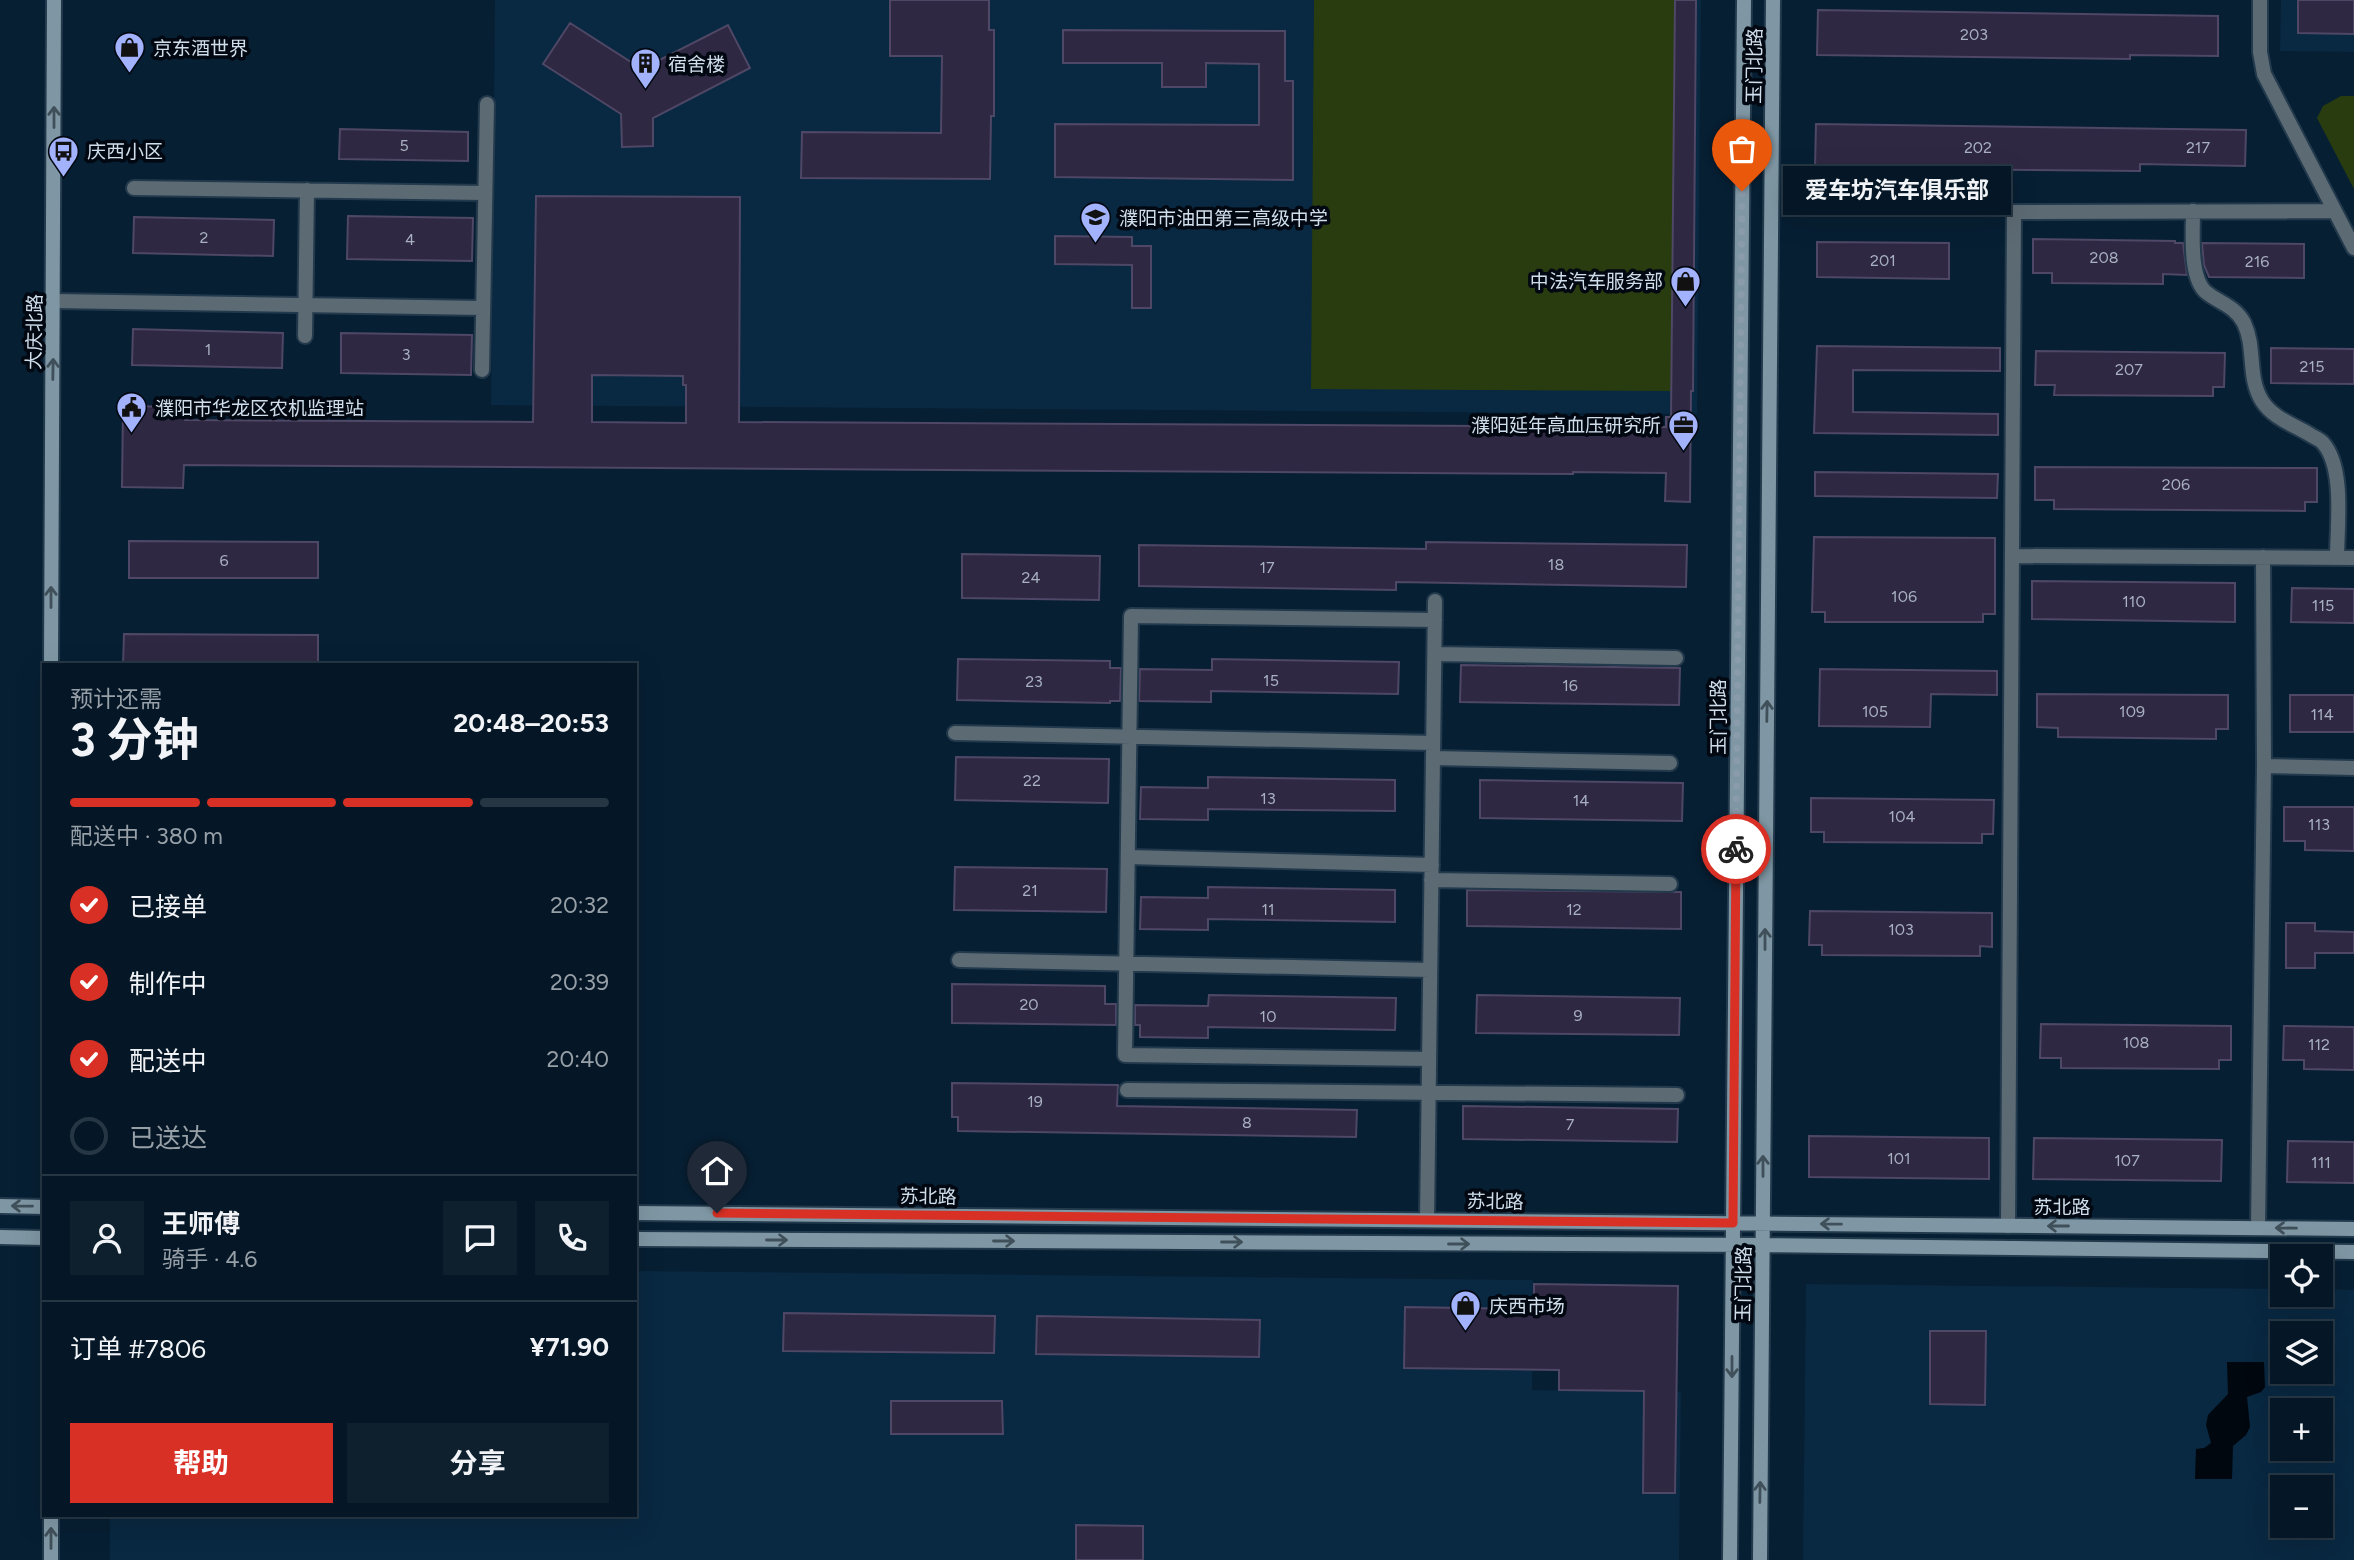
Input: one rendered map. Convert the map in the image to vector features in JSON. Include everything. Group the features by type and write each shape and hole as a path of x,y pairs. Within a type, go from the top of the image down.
{"street":[{"name":"大庆北路","path":"51,663 54,0"},
{"name":"玉门北路","path":"1730,1560 1744,0"},
{"name":"玉门北路","path":"1760,1560 1773,0"},
{"path":"2260,0 2260,52 2264,74 2354,248"},
{"path":"482,370 487,104"},
{"path":"134,188 485,193"},
{"path":"305,336 307,190"},
{"path":"2193,211 2193,248 2198,284 2208,294 2228,304 2244,323 2253,384 2263,403 2280,420 2322,442 2332,460 2337,481 2337,558"},
{"path":"2008,1226 2014,212 2334,211"},
{"path":"54,301 483,308"},
{"path":"2012,556 2354,558"},
{"path":"2258,1228 2264,766 2263,557"},
{"path":"1427,1220 1435,601"},
{"path":"1429,1059 1125,1055 1129,737 1131,616 1435,620"},
{"path":"1435,654 1676,658"},
{"path":"955,733 1433,743"},
{"path":"1433,758 1670,763"},
{"path":"2264,766 2354,768"},
{"path":"1128,857 1670,884"},
{"path":"959,960 1430,970"},
{"path":"1127,1090 1676,1095"},
{"path":"0,1206 42,1207"},
{"name":"苏北路","path":"637,1213 2354,1229"},
{"path":"0,1237 42,1237"},
{"path":"637,1239 1763,1245 2354,1252"},
{"path":"51,1517 51,1560"}],"shaded area":[{"name":"濮阳市油田第三高级中学","path":"495,0 1701,0 1697,414 491,405"},
{"path":"2281,0 2354,0 2354,52 2280,51"},
{"path":"637,1271 1533,1280 1532,1390 1681,1392 1679,1560 110,1560 110,1517 637,1517"},
{"path":"1806,1284 2270,1289 2270,1307 2333,1307 2333,1289 2354,1290 2354,1560 1803,1560"},
{"path":"2227,1362 2264,1362 2265,1387 2261,1392 2247,1397 2250,1427 2246,1435 2233,1446 2232,1479 2195,1479 2196,1449 2211,1443 2206,1425 2208,1415 2228,1394"}],"green space":[{"path":"1314,0 1675,0 1672,391 1311,389"},
{"path":"2341,96 2354,96 2354,189 2317,118 2323,106"}],"building":[{"path":"890,0 989,0 989,30 994,30 994,116 991,116 990,179 801,178 802,132 941,133 942,56 890,56"},
{"path":"1675,0 1696,0 1690,502 1665,501 1666,473 1573,472 184,465 183,488 122,487 123,406 185,407 185,420 533,422 536,196 740,197 739,422 1666,427 1666,417 1671,417","holes":["592,375 683,376 683,385 686,385 686,423 592,422"]},
{"path":"2298,0 2354,0 2354,34 2298,33"},
{"path":"1818,10 2218,16 2218,56 2130,55 2130,59 1817,55"},
{"name":"宿舍楼","path":"570,23 642,69 728,25 750,68 653,118 653,146 622,147 621,114 543,64"},
{"path":"1063,30 1285,31 1285,81 1293,81 1293,180 1055,177 1055,124 1259,125 1259,64 1206,63 1206,87 1162,87 1162,63 1063,63"},
{"path":"1816,124 2246,130 2245,166 2140,164 2140,171 1815,168"},
{"path":"340,129 468,132 468,161 339,159"},
{"path":"348,216 473,218 472,261 347,259"},
{"path":"134,217 274,220 273,256 133,253"},
{"path":"1055,236 1132,237 1132,246 1151,246 1151,308 1132,308 1132,265 1055,264"},
{"path":"2033,239 2175,241 2183,243 2187,275 2163,274 2163,284 2052,283 2052,273 2033,273"},
{"path":"1817,242 1949,243 1949,279 1817,277"},
{"path":"2202,243 2304,244 2304,278 2209,277 2204,265"},
{"path":"133,329 283,333 282,368 132,365"},
{"path":"341,333 472,335 471,375 341,373"},
{"path":"1817,346 2000,348 2000,371 1853,370 1853,412 1998,414 1998,435 1814,433"},
{"path":"2271,348 2354,349 2354,384 2271,383"},
{"path":"2036,351 2225,353 2224,387 2213,387 2213,396 2054,395 2055,385 2035,385"},
{"path":"2035,467 2317,468 2317,502 2305,502 2305,511 2054,509 2054,500 2035,500"},
{"path":"1815,472 1998,474 1997,498 1815,496"},
{"path":"1814,537 1995,538 1995,614 1983,614 1983,622 1825,622 1825,612 1812,612"},
{"path":"129,541 318,542 318,578 129,578"},
{"path":"1426,542 1687,545 1686,587 1396,582 1396,590 1139,586 1139,545 1426,549"},
{"path":"962,554 1100,556 1099,600 962,598"},
{"path":"2032,581 2235,583 2235,622 2032,619"},
{"path":"2292,588 2354,589 2354,623 2291,622"},
{"path":"124,634 318,635 318,663 123,663"},
{"path":"958,659 1110,661 1110,668 1121,668 1120,701 957,700"},
{"path":"1212,659 1399,662 1398,694 1211,691 1211,702 1139,701 1140,669 1212,670"},
{"path":"1461,665 1680,668 1679,705 1460,702"},
{"path":"1820,669 1997,671 1997,695 1931,694 1930,727 1819,726"},
{"path":"2037,694 2228,695 2228,729 2216,729 2216,739 2058,737 2058,728 2037,727"},
{"path":"2290,695 2354,695 2354,732 2290,732"},
{"path":"956,757 1109,759 1108,803 955,800"},
{"path":"1208,777 1395,780 1395,811 1208,809 1208,820 1140,819 1141,787 1208,788"},
{"path":"1480,780 1683,783 1682,821 1480,818"},
{"path":"1811,798 1994,800 1993,834 1982,834 1982,843 1824,842 1824,832 1811,832"},
{"path":"2284,807 2354,807 2354,851 2305,850 2305,841 2284,841"},
{"path":"955,867 1107,869 1106,912 954,910"},
{"path":"1208,887 1395,890 1395,922 1208,919 1208,930 1140,929 1141,897 1208,898"},
{"path":"1467,890 1681,892 1681,929 1467,926"},
{"path":"1810,911 1992,913 1992,947 1980,946 1980,956 1822,955 1822,945 1809,945"},
{"path":"2286,923 2315,923 2315,931 2354,932 2354,953 2315,953 2315,968 2286,968"},
{"path":"952,984 1105,986 1105,1004 1116,1004 1116,1025 952,1023"},
{"path":"1209,995 1396,998 1395,1030 1208,1027 1208,1038 1140,1037 1140,1025 1135,1025 1135,1005 1208,1006"},
{"path":"1477,995 1680,998 1679,1035 1476,1033"},
{"path":"2041,1024 2231,1026 2231,1060 2219,1060 2219,1069 2061,1068 2061,1058 2040,1058"},
{"path":"2284,1026 2354,1027 2354,1070 2304,1069 2304,1060 2283,1060"},
{"path":"952,1083 1118,1085 1117,1106 1357,1110 1356,1137 958,1131 958,1117 952,1117"},
{"path":"1463,1106 1678,1109 1677,1142 1463,1139"},
{"path":"1809,1136 1989,1138 1989,1179 1809,1177"},
{"path":"2034,1138 2222,1140 2221,1181 2033,1179"},
{"path":"2288,1141 2354,1142 2354,1183 2287,1182"},
{"path":"1534,1284 1678,1286 1675,1493 1643,1493 1644,1391 1559,1390 1559,1370 1404,1368 1405,1307 1534,1309"},
{"path":"784,1313 995,1316 994,1353 783,1351"},
{"path":"1037,1316 1260,1320 1259,1357 1036,1354"},
{"path":"1930,1331 1986,1331 1985,1405 1930,1404"},
{"path":"891,1401 1002,1401 1003,1434 891,1434"},
{"path":"1076,1525 1143,1526 1143,1560 1076,1560"}],"way so far":[{"path":"1736,849 1742,191"}],"place":[{"name":"京东酒世界","path":"130,75"},
{"name":"宿舍楼","path":"645,91"},
{"name":"庆西小区","path":"64,178"},
{"name":"爱车坊汽车俱乐部","path":"1742,191"},
{"name":"濮阳市油田第三高级中学","path":"1096,245"},
{"name":"中法汽车服务部","path":"1686,308"},
{"name":"濮阳市华龙区农机监理站","path":"132,435"},
{"name":"濮阳延年高血压研究所","path":"1684,452"},
{"name":"庆西市场","path":"1466,1333"}],"route":[{"path":"717,1213 1733,1223 1736,849"}]}
